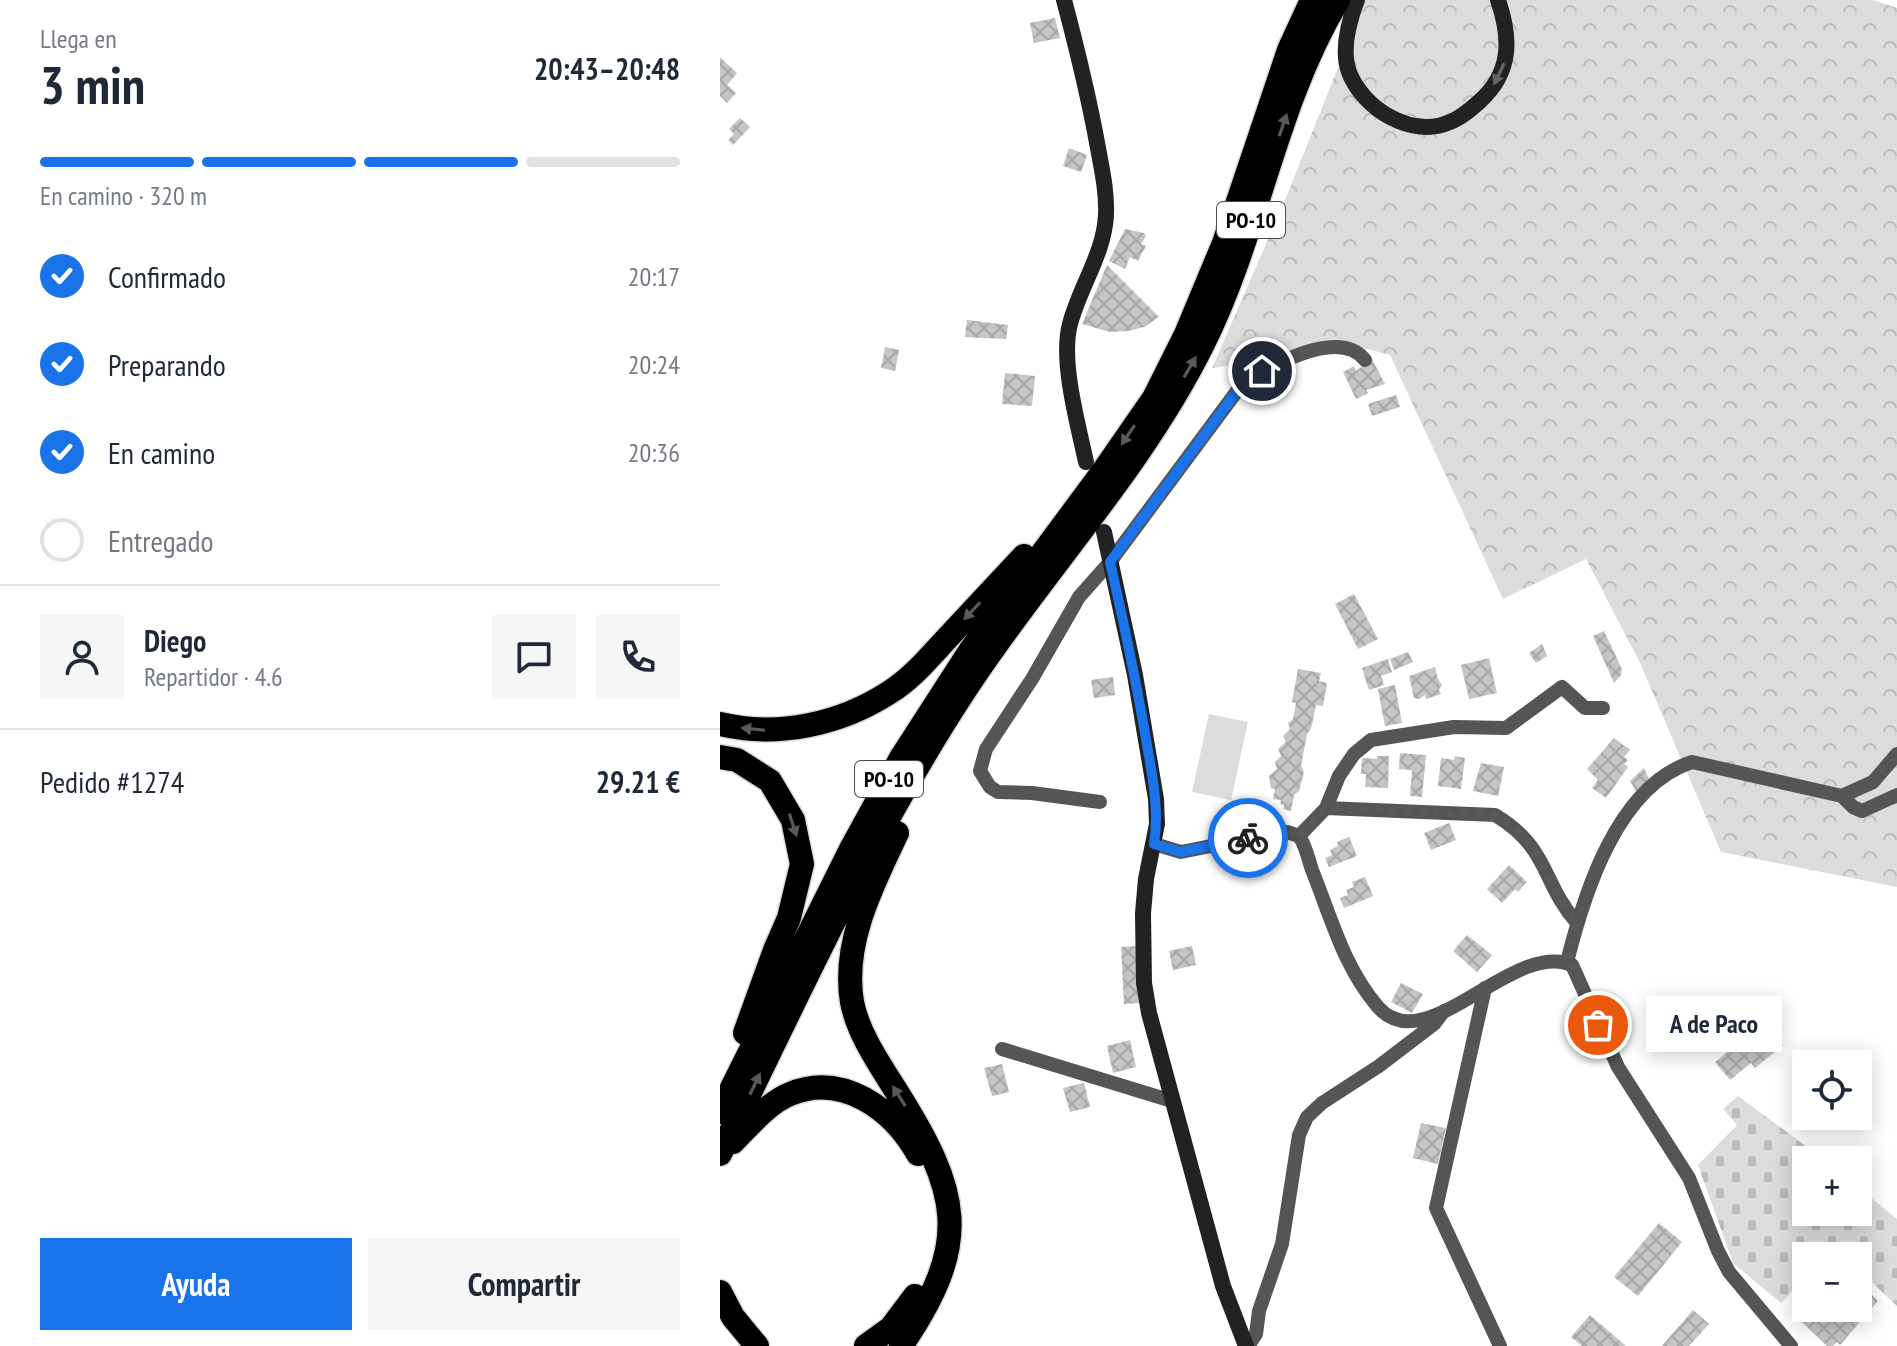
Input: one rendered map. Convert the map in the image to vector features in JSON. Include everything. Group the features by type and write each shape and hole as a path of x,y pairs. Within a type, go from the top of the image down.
{"highway":[{"name":"PO-10","path":"720,1112 851,849 901,758 1094,467 1154,398 1186,334 1224,243 1289,50 1312,0"},
{"name":"PO-10","path":"720,1154 867,856 917,764 969,684 1151,435 1204,343 1241,253 1306,61 1338,0"},
{"path":"720,724 767,731 797,727 855,712 893,691 924,663 1094,467"},
{"path":"901,1346 933,1294 944,1263 951,1230 947,1190 936,1158 863,1033 852,1002 852,950 874,882 913,799 1067,549"},
{"path":"720,757 737,760 770,781 793,820 802,864 789,918 720,1103"},
{"path":"720,1154 771,1105 788,1094 809,1087 833,1087 878,1105 911,1141 928,1176 933,1200 933,1248 925,1276 911,1305 891,1328 866,1346"},
{"path":"720,1292 733,1317 757,1346"},
{"path":"720,1317 733,1346"}],"street":[{"path":"1064,0 1087,91 1105,201 1104,232 1069,327 1070,382 1094,467"},
{"path":"1357,0 1347,36 1348,70 1358,88 1378,109 1396,121 1422,126 1448,123 1470,110 1501,76 1508,52 1507,26 1498,0"},
{"path":"1100,802 998,792 990,787 980,771 986,749 1032,679 1079,597 1110,562 1246,379 1278,363 1333,345 1350,348 1365,360"},
{"path":"1104,532 1135,675 1156,799 1157,824 1143,913 1144,983 1157,1048 1223,1286 1247,1346"},
{"path":"1299,836 1326,808 1339,776 1361,746 1371,740 1454,727 1506,728 1562,687 1585,708 1603,708"},
{"path":"1842,796 1873,782 1897,754"},
{"path":"1567,962 1577,923 1601,861 1630,809 1678,767 1692,762 1842,796 1862,811 1897,795"},
{"path":"1326,808 1495,815 1514,827 1533,846 1565,909 1577,923"},
{"path":"1154,844 1181,852 1280,832 1299,836"},
{"path":"1299,836 1346,956 1360,982 1388,1017 1410,1023 1444,1011 1504,977 1553,961 1567,962 1576,970 1618,1067 1689,1178 1729,1272 1791,1346"},
{"path":"1485,988 1436,1208 1500,1346"},
{"path":"1247,1346 1256,1334 1259,1311 1282,1244 1299,1135 1307,1117 1322,1103 1379,1066 1434,1024 1444,1011"},
{"path":"1002,1049 1172,1101"}],"green space":[{"path":"1365,0 1873,0 1897,8 1897,887 1721,852 1640,663 1586,559 1503,599 1390,355 1332,340 1278,358 1212,368 1283,205"},
{"path":"1209,714 1248,722 1231,800 1192,792"},
{"path":"1738,1096 1806,1146 1792,1146 1792,1226 1872,1226 1872,1198 1897,1219 1897,1306 1872,1282 1872,1242 1792,1242 1792,1292 1781,1303 1733,1263 1698,1165 1737,1125 1723,1109"}],"building":[{"path":"1055,18 1060,38 1034,43 1030,23"},
{"path":"720,57 737,73 727,85 736,93 727,103 720,96"},
{"path":"740,118 750,127 733,145 728,140 734,134 729,129"},
{"path":"1069,148 1087,155 1081,172 1063,166"},
{"path":"1125,229 1144,233 1146,236 1141,244 1146,246 1138,261 1130,257 1125,269 1109,261"},
{"path":"1107,265 1159,317 1144,327 1128,331 1110,332 1082,324"},
{"path":"967,320 1008,325 1006,339 965,337"},
{"path":"885,347 899,350 895,371 881,368"},
{"path":"1372,359 1385,384 1366,390 1368,393 1356,399 1343,372 1354,366 1356,371"},
{"path":"1005,373 1035,376 1032,406 1002,404"},
{"path":"1396,395 1400,407 1372,416 1368,404"},
{"path":"1354,594 1378,639 1358,649 1335,604"},
{"path":"1604,631 1622,669 1614,683 1593,636"},
{"path":"1542,644 1547,656 1536,663 1529,653"},
{"path":"1408,652 1413,662 1394,670 1390,659"},
{"path":"1489,658 1497,693 1469,699 1461,665"},
{"path":"1388,659 1392,672 1381,676 1384,685 1369,690 1362,668"},
{"path":"1435,667 1442,685 1439,689 1441,694 1426,699 1425,695 1414,698 1409,676"},
{"path":"1298,669 1321,673 1319,681 1327,683 1323,706 1316,705 1307,734 1301,766 1304,772 1291,811 1283,809 1281,800 1273,799 1275,789 1271,788 1269,776 1277,769 1275,762 1281,756 1278,749 1286,742 1283,736 1290,729 1288,723 1293,719 1296,703 1292,702"},
{"path":"1113,677 1115,695 1094,698 1091,680"},
{"path":"1395,685 1402,723 1385,726 1378,689"},
{"path":"1614,738 1630,750 1624,757 1628,760 1624,764 1628,767 1606,798 1592,788 1598,780 1587,769"},
{"path":"1400,753 1426,755 1422,797 1410,796 1412,770 1399,769"},
{"path":"1377,756 1389,756 1388,788 1365,787 1366,774 1361,774 1362,758 1377,759"},
{"path":"1455,756 1465,758 1461,789 1438,786 1441,758 1454,760"},
{"path":"1481,763 1504,767 1498,796 1473,791"},
{"path":"1644,768 1650,781 1637,793 1630,781"},
{"path":"1449,823 1456,840 1431,850 1424,833"},
{"path":"1349,837 1357,856 1329,867 1325,858 1332,855 1330,850 1338,846 1337,842"},
{"path":"1509,865 1527,882 1502,903 1487,889"},
{"path":"1365,877 1373,896 1344,908 1340,898 1348,895 1346,890 1354,887 1352,882"},
{"path":"1467,935 1492,955 1477,972 1453,951"},
{"path":"1137,946 1140,1003 1124,1004 1121,947"},
{"path":"1192,946 1196,965 1173,970 1169,951"},
{"path":"1401,983 1423,994 1412,1013 1391,1002"},
{"path":"1758,1016 1783,1045 1755,1068 1751,1063 1730,1080 1715,1062 1736,1045 1731,1039"},
{"path":"1130,1040 1136,1067 1113,1073 1107,1046"},
{"path":"1002,1064 1009,1092 992,1096 984,1068"},
{"path":"1084,1083 1090,1107 1070,1112 1063,1088"},
{"path":"1421,1123 1446,1128 1438,1164 1413,1158"},
{"path":"1659,1223 1682,1242 1638,1296 1614,1277"},
{"path":"1693,1310 1709,1324 1689,1346 1662,1346"},
{"path":"1590,1315 1626,1346 1582,1346 1571,1337"},
{"path":"1802,1322 1860,1322 1840,1345 1837,1342 1827,1346"}],"way so far":[{"path":"1248,838 1287,832 1299,836 1326,808 1495,815 1514,827 1533,846 1565,909 1577,923 1567,962 1576,970 1598,1025"}],"place":[{"name":"A de Paco","path":"1598,1025"}],"route":[{"path":"1248,838 1181,852 1154,844 1156,799 1135,675 1110,562 1246,379 1262,371"}]}
